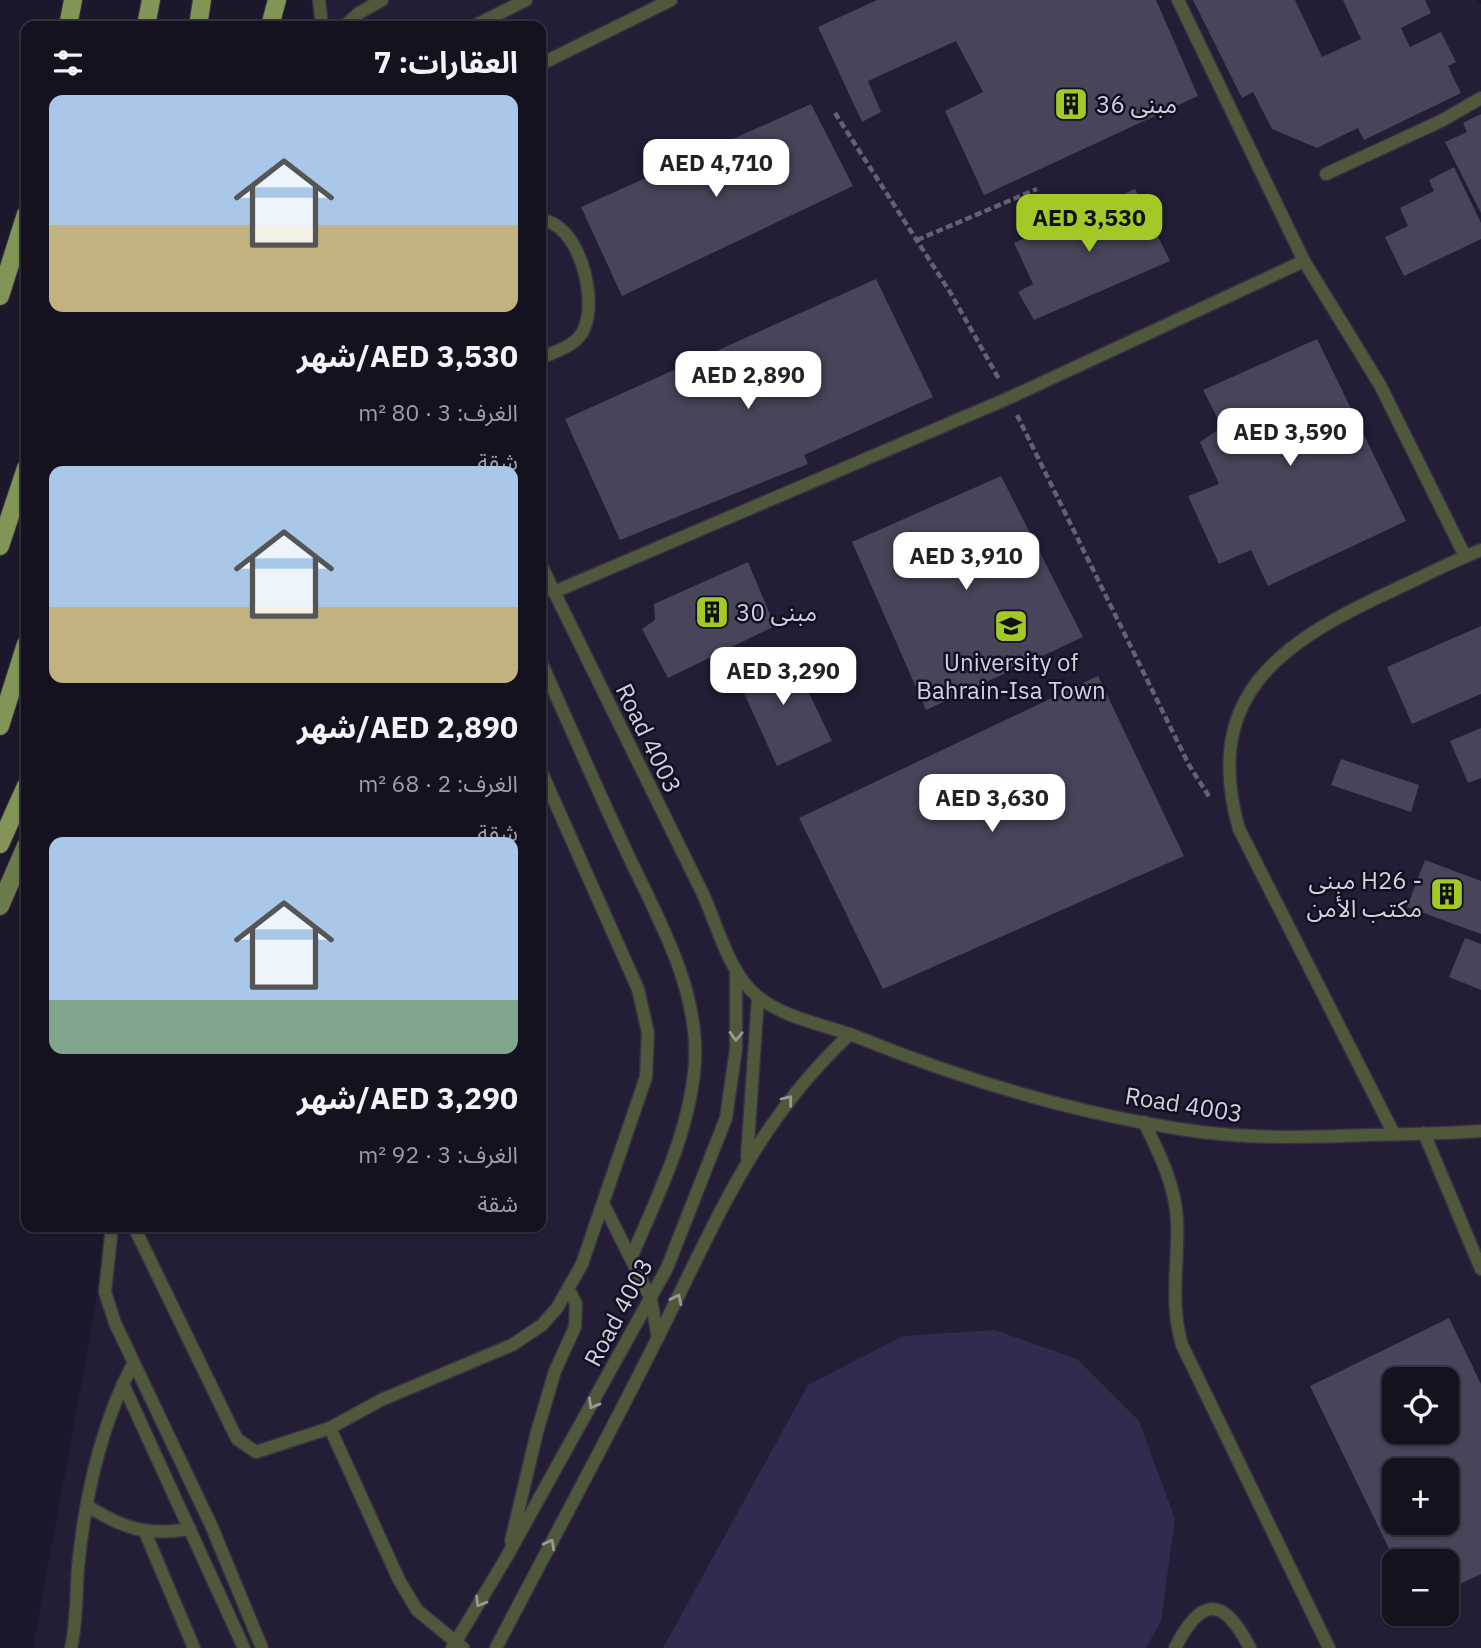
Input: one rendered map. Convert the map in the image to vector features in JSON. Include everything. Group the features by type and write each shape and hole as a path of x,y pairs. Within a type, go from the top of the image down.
{"main road":[{"path":"69,21 73,0"},
{"path":"147,21 151,0"},
{"path":"199,21 202,0"},
{"path":"271,21 277,0"},
{"path":"0,296 21,231"},
{"path":"0,546 21,483"},
{"path":"0,726 21,660"},
{"path":"0,844 21,797"}],"street":[{"path":"0,906 21,858"}],"lane":[{"path":"319,0 321,21"},
{"path":"350,21 382,0"},
{"path":"484,21 526,0"},
{"path":"546,62 671,0"},
{"path":"1178,0 1304,261 1380,385 1465,556"},
{"path":"1326,174 1441,121 1481,98"},
{"path":"546,222 559,227 572,241 584,272 588,309 585,328 575,342 546,356"},
{"path":"554,592 1009,398 1304,261"},
{"path":"1394,1134 1239,829 1229,795 1228,760 1235,725 1250,692 1268,666 1292,644 1331,620 1465,556 1481,551"},
{"name":"Road 4003","path":"546,575 703,894 736,968 758,998 794,1015 935,1066 1012,1090 1144,1122 1202,1132 1261,1137 1481,1131"},
{"path":"546,673 672,950 690,1002 695,1060 688,1114 668,1173 631,1258"},
{"path":"136,1232 242,1446 264,1451 330,1428 381,1400 512,1345 542,1325 569,1290 593,1237 646,1077 648,1033 638,989 546,782"},
{"name":"Road 4003","path":"457,1646 651,1299 726,1118 736,1049 736,968"},
{"path":"747,1161 758,998"},
{"name":"Road 4003","path":"496,1648 658,1339 747,1161 795,1091 850,1034"},
{"path":"1144,1122 1162,1159 1174,1197 1177,1236 1173,1297 1182,1345 1329,1648"},
{"path":"1424,1133 1481,1268"},
{"path":"603,1203 651,1299 658,1339"},
{"path":"111,1232 105,1292 133,1364 211,1525 262,1648"},
{"path":"506,1558 555,1371 575,1327 576,1304 569,1290"},
{"path":"71,1648 79,1564 103,1434 122,1384 133,1364"},
{"path":"122,1384 244,1648"},
{"path":"330,1428 399,1580 418,1610 457,1646"},
{"path":"89,1507 117,1524 145,1532 190,1529"},
{"path":"145,1532 194,1648"},
{"path":"1175,1648 1195,1616 1206,1610 1219,1609 1237,1624 1250,1648"}],"path":[{"path":"835,113 917,240 1009,398 1189,765 1211,799"},
{"path":"917,240 1037,189"}],"shaded area":[{"name":"University of Bahrain-Isa Town","path":"329,0 1475,0 1481,4 1481,1648 33,1648 109,1232 546,1232 546,21 325,21"},
{"path":"995,1330 1077,1359 1139,1421 1175,1519 1161,1621 1146,1648 663,1648 808,1385 903,1336"}],"building":[{"name":"مبنى 36","path":"877,0 1156,0 1198,96 984,195 945,111 983,92 956,41 868,81 881,112 862,122 818,27"},
{"path":"1193,0 1295,0 1322,57 1361,39 1343,0 1425,0 1431,13 1401,28 1410,47 1441,32 1456,62 1448,66 1461,93 1364,140 1358,128 1317,148 1272,129 1253,92 1242,98"},
{"path":"811,104 853,186 622,296 581,207"},
{"path":"1481,114 1481,213 1445,142 1467,132 1463,123"},
{"path":"1454,167 1481,223 1481,239 1404,276 1385,237 1408,226 1400,208 1434,191 1429,180"},
{"path":"1135,189 1170,261 1034,320 1018,292 1033,284 1014,243"},
{"path":"876,279 933,397 804,455 808,464 620,540 565,419"},
{"path":"1317,339 1406,521 1268,586 1251,550 1219,564 1188,496 1219,484 1200,442 1222,427 1203,390"},
{"path":"1001,476 1083,637 926,710 852,542"},
{"name":"مبنى 30","path":"748,562 775,626 668,678 642,629 655,620 654,604"},
{"path":"1481,626 1481,694 1412,724 1387,667"},
{"path":"787,647 832,741 777,766 734,671"},
{"path":"1098,676 1184,856 883,989 799,818"},
{"path":"1481,728 1481,778 1468,783 1450,741"},
{"path":"1341,759 1419,785 1411,812 1331,785"},
{"name":"مبنى H26 - مكتب الأمن","path":"1425,860 1481,881 1481,934 1407,907"},
{"path":"1465,938 1481,944 1481,990 1449,977"},
{"path":"1449,1318 1481,1384 1481,1574 1459,1584 1459,1549 1389,1549 1382,1535 1459,1535 1459,1458 1382,1458 1382,1534 1310,1386"}],"place":[{"name":"مبنى 36","path":"1071,104"},
{"name":"مبنى 30","path":"712,612"},
{"name":"University of Bahrain-Isa Town","path":"1011,626"},
{"name":"مبنى H26 - مكتب الأمن","path":"1447,894"}]}
